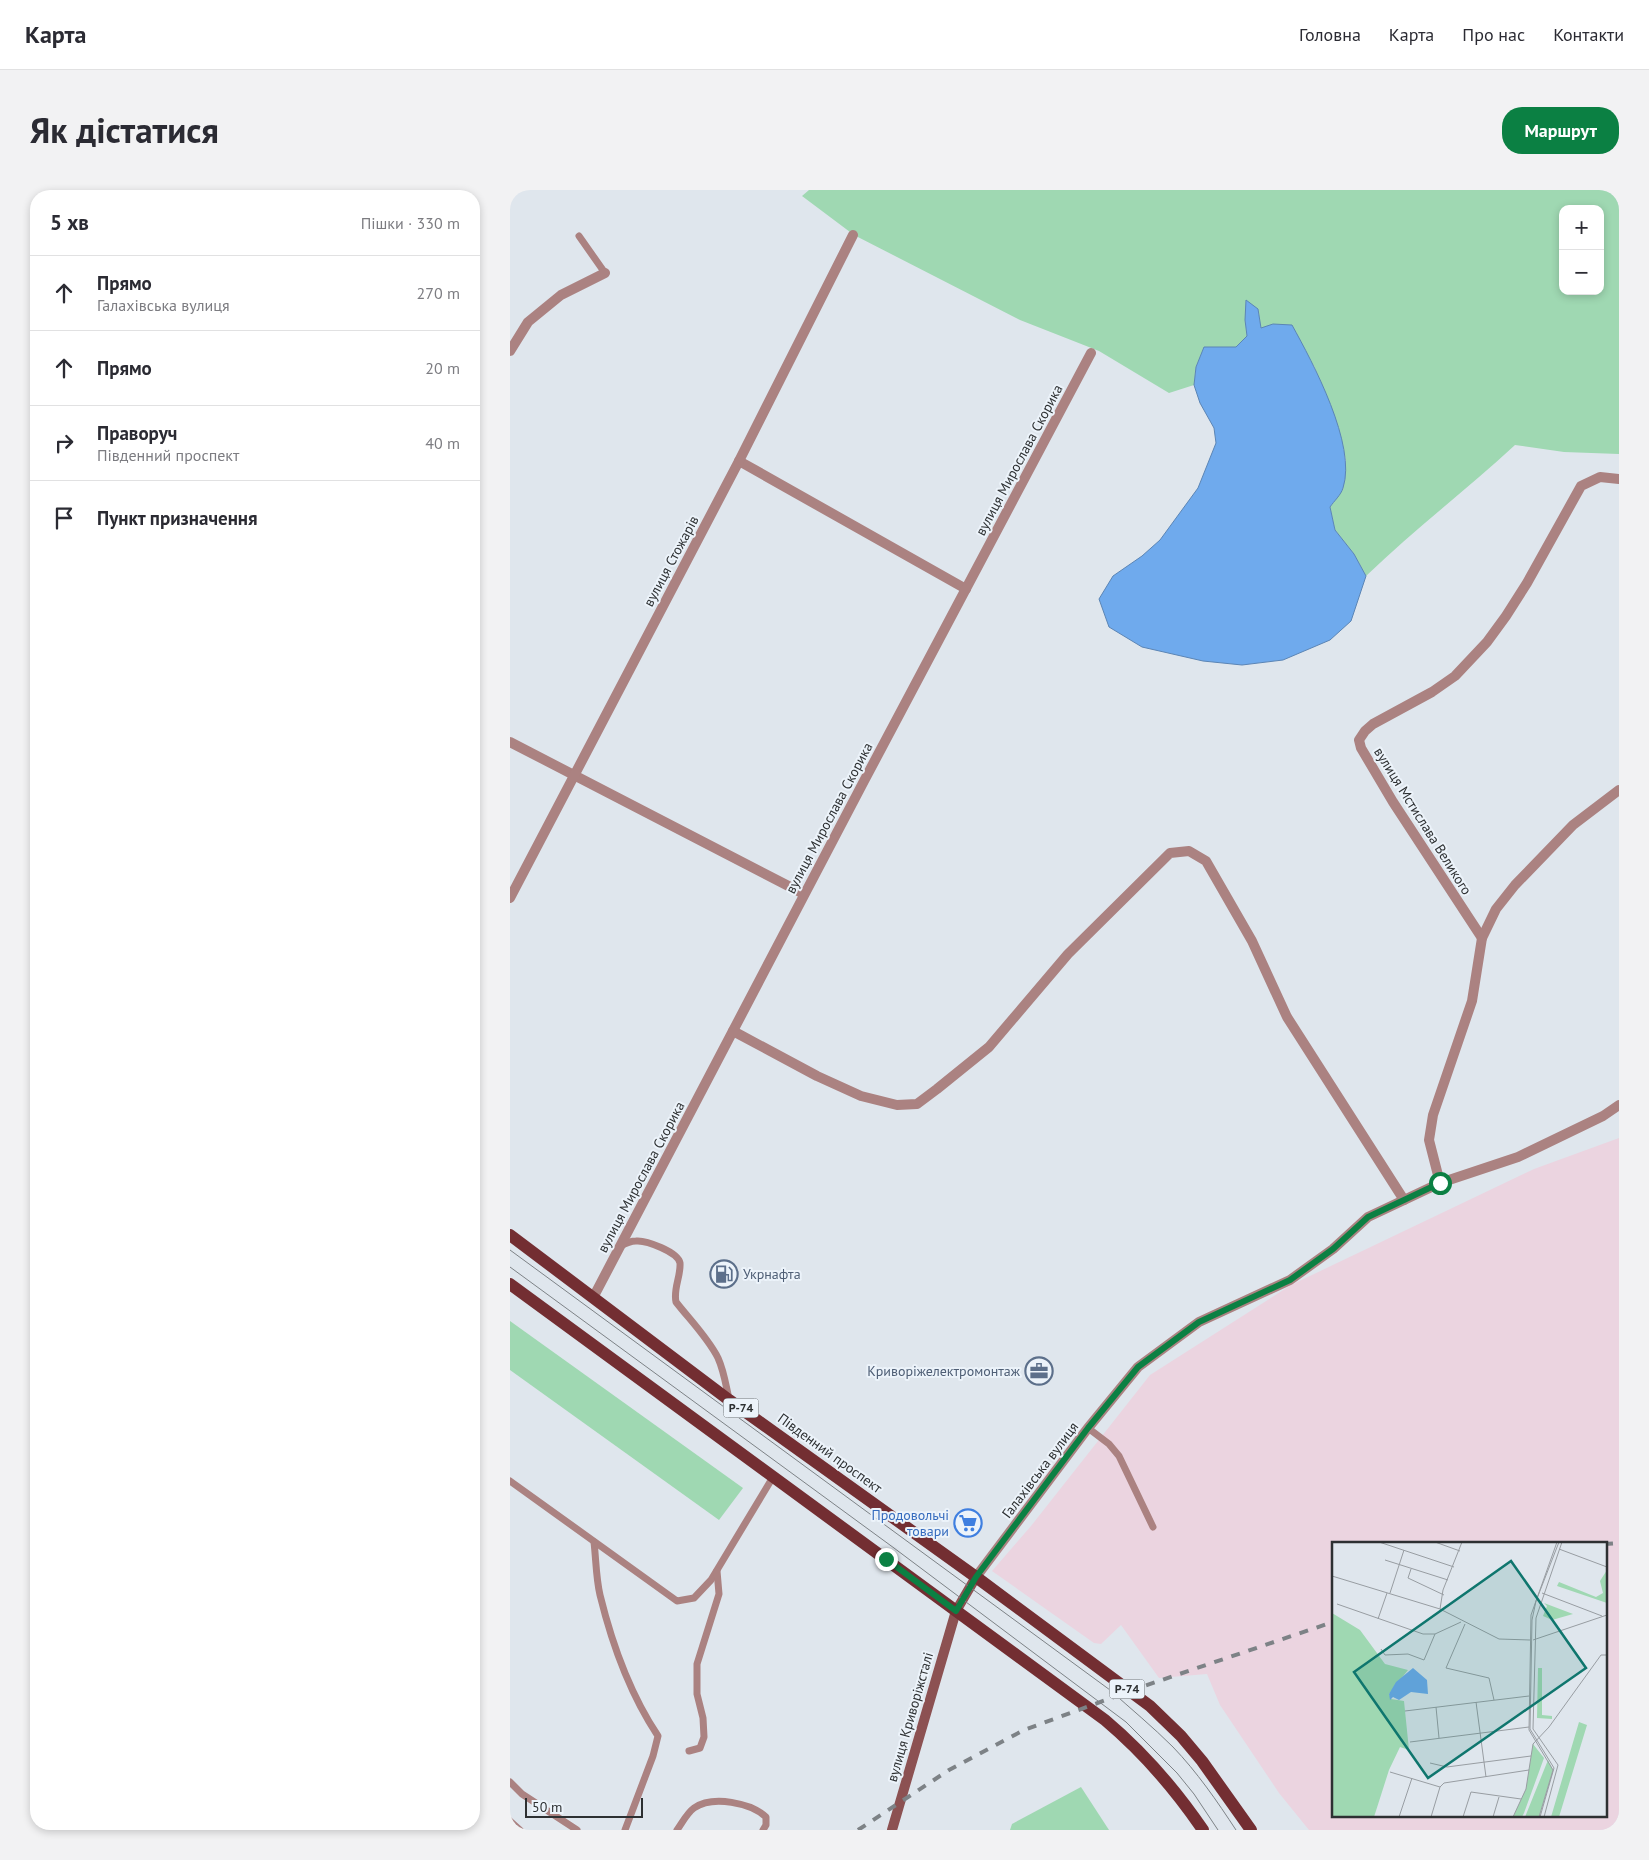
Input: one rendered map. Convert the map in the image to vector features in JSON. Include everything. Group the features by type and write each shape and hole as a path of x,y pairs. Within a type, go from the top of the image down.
{"main road":[{"name":"Південний проспект","path":"510,1235 594,1296 729,1400 976,1577 1150,1706 1202,1761 1251,1830"},
{"name":"Р-74","path":"510,1284 1088,1707 1128,1739 1189,1809 1203,1830"},
{"name":"вулиця Криворіжсталі","path":"892,1830 956,1611 976,1577"}],"street":[{"name":"вулиця Стожарів","path":"510,898 739,461 853,236"},
{"path":"510,351 528,322 548,305 561,295 605,273"},
{"name":"вулиця Мирослава Скорика","path":"594,1296 804,894 1091,353"},
{"path":"739,461 966,589"},
{"name":"вулиця Мстислава Великого","path":"1482,938 1393,802 1361,748 1359,740 1373,724 1432,692 1455,676 1487,642 1506,616 1527,583 1581,486 1600,477 1619,479"},
{"path":"510,742 804,894"},
{"path":"1440,1183 1429,1140 1433,1115 1472,1000 1482,938 1496,909 1542,856 1573,825 1619,790"},
{"path":"733,1031 817,1076 861,1096 896,1105 917,1104 989,1047 1068,954 1170,853 1188,851 1206,861 1252,941 1287,1017 1404,1200"},
{"name":"Галахівська вулиця","path":"976,1577 1088,1428 1138,1367 1199,1322 1290,1280 1333,1249 1368,1217 1440,1183 1518,1157 1603,1116 1619,1105"}],"lane":[{"path":"579,236 605,273"},
{"path":"621,1246 637,1240 642,1241 663,1248 677,1258 680,1265 674,1296 676,1302 717,1357 724,1374 729,1400"},
{"path":"1088,1428 1109,1444 1118,1456 1153,1527"},
{"path":"510,1481 677,1601 694,1598 711,1580 773,1477"},
{"path":"594,1542 600,1594 619,1657 633,1692 658,1736 653,1756 625,1830"},
{"path":"689,1751 700,1748 704,1737 703,1718 697,1694 697,1664 719,1594 717,1570"},
{"path":"510,1782 522,1794 577,1830"},
{"path":"677,1830 694,1808 708,1802 725,1802 742,1804 759,1811 766,1818 766,1825 763,1830"},
{"path":"510,1821 520,1830"}],"shaded area":[{"path":"1619,1138 1619,1830 1309,1830 1279,1793 1220,1705 1207,1674 1159,1678 1121,1625 1101,1644 1094,1643 992,1571 1031,1526 1150,1375 1291,1285 1534,1169"}],"green space":[{"path":"809,190 1619,190 1619,454 1564,452 1515,445 1366,576 1354,554 1335,530 1330,507 1343,489 1346,461 1339,430 1314,366 1273,324 1261,329 1258,309 1245,320 1247,336 1236,347 1204,348 1196,367 1194,385 1169,393 1099,351 1020,320 854,235 802,196"},
{"path":"510,1321 743,1488 719,1520 510,1370"},
{"path":"1081,1787 1109,1830 1010,1830 1012,1824"}],"water":[{"path":"1246,300 1258,309 1261,328 1273,324 1292,325 1311,360 1331,405 1339,428 1346,470 1343,488 1330,507 1335,530 1354,554 1366,576 1351,621 1330,640 1283,660 1242,665 1203,661 1142,647 1109,627 1099,599 1113,576 1142,556 1160,540 1198,488 1216,443 1214,428 1200,403 1194,385 1196,367 1204,347 1236,347 1247,336 1245,320"}],"tram line":[{"path":"510,1250 1110,1690 1173,1747 1222,1808 1236,1830"},
{"path":"510,1267 894,1548 1126,1722 1177,1773 1194,1794 1218,1830"}],"railway":[{"path":"1606,1544 1619,1543"},
{"path":"858,1830 949,1770 1024,1730 1144,1686 1332,1622"}],"place":[{"name":"Укрнафта","path":"724,1274"},
{"name":"Криворіжелектромонтаж","path":"1039,1371"},
{"name":"Продовольчі товари","path":"968,1523"}],"route":[{"path":"886,1559 956,1611 976,1577 1088,1428 1138,1367 1199,1322 1290,1280 1333,1249 1368,1217 1440,1183"}]}
